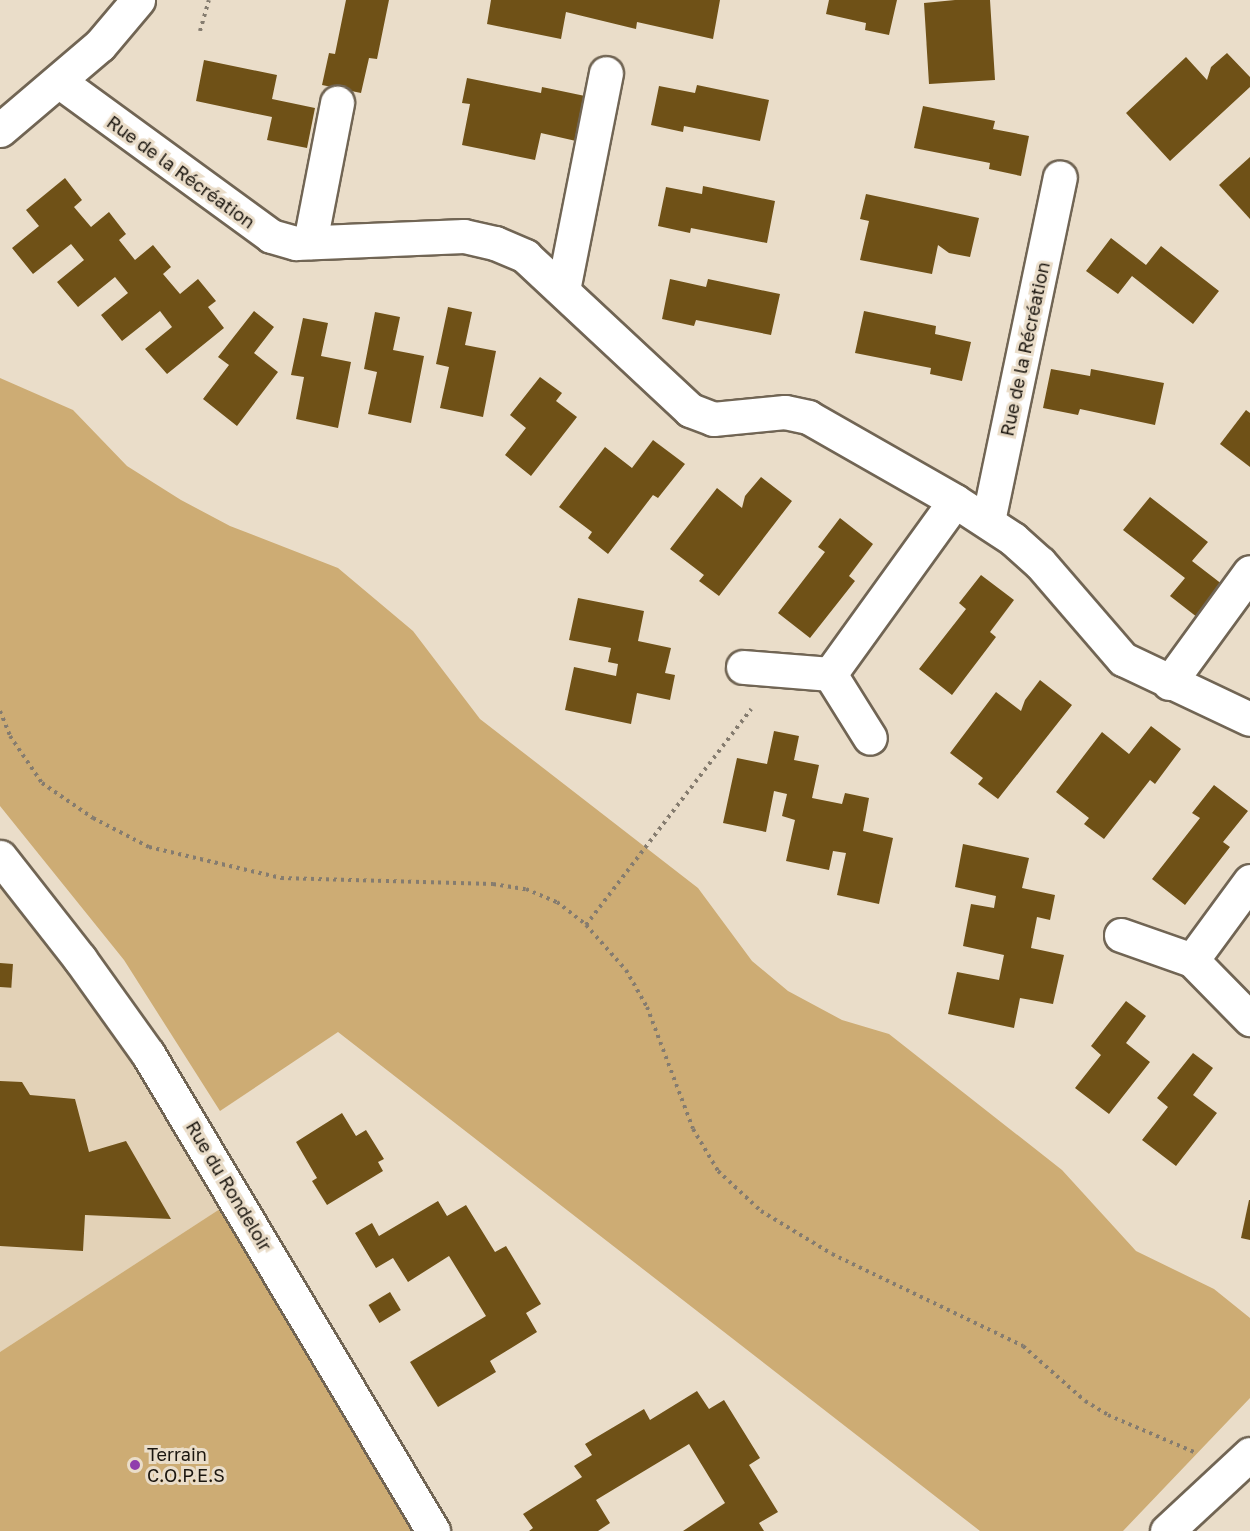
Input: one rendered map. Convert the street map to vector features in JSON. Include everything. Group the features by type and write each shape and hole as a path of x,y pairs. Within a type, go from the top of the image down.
{"street":[{"path":"0,130 60,82 100,45 138,0"},
{"path":"563,290 606,73"},
{"name":"Rue de la Récréation","path":"60,82 249,223 271,236 296,243 464,236 495,243 525,256 563,290 670,396 690,410 713,418 786,412 808,417 988,521 1040,562 1123,659 1250,719"},
{"path":"310,242 337,103"},
{"name":"Rue de la Récréation","path":"988,521 1060,177"},
{"path":"830,674 955,501"},
{"path":"1169,682 1250,572"},
{"path":"757,668 830,674"},
{"path":"830,674 870,738"},
{"name":"Rue du Rondeloir","path":"0,857 80,959 148,1054 433,1531"},
{"path":"1192,960 1250,881"},
{"path":"1121,935 1192,960 1250,1019"},
{"path":"1167,1531 1250,1454"}],"path":[{"path":"200,31 209,0"},
{"path":"586,926 744,721 757,668"},
{"path":"0,711 10,736 42,783 93,818 149,847 281,878 493,884 526,888 557,902 586,926 626,970 647,1007 693,1128 718,1171 761,1211 832,1254 1023,1347 1084,1401 1108,1415 1176,1441 1196,1454 1223,1480"}],"shaded area":[{"path":"0,378 73,410 127,466 181,500 230,526 338,568 413,631 480,719 698,888 752,961 788,991 842,1020 889,1034 1062,1170 1136,1251 1214,1289 1250,1318 1250,1398 1123,1531 980,1531 338,1032 220,1111 124,960 0,806"},
{"path":"0,883 61,957 226,1205 0,1352"},
{"path":"226,1205 443,1531 0,1531 0,1352"}],"building":[{"path":"346,0 389,0 377,59 369,58 361,93 322,85 329,53 335,54"},
{"path":"491,0 720,0 713,39 637,22 636,29 566,12 561,39 487,24"},
{"path":"829,0 897,0 889,35 865,30 866,23 826,14"},
{"path":"990,0 995,80 929,84 924,3"},
{"path":"1227,53 1250,77 1250,87 1170,161 1126,113 1186,57 1207,80 1211,67"},
{"path":"204,60 277,75 272,99 315,108 307,148 267,140 272,117 196,101"},
{"path":"467,78 541,93 542,87 585,96 576,141 541,133 535,160 462,145 470,104 462,103"},
{"path":"697,85 769,100 760,141 684,126 683,132 651,125 659,86 695,93"},
{"path":"923,106 995,121 993,129 1029,136 1021,176 989,169 990,163 914,148"},
{"path":"1250,157 1250,219 1219,185"},
{"path":"65,178 82,200 74,207 91,227 109,212 126,234 119,240 135,260 153,245 171,267 163,274 180,294 198,279 216,301 208,307 224,328 167,374 145,349 172,327 160,311 122,341 101,315 128,293 115,277 78,307 57,282 84,260 71,244 33,274 12,248 39,226 26,210"},
{"path":"703,186 775,201 767,243 691,228 690,233 658,226 666,187 702,194"},
{"path":"866,194 979,218 970,257 949,253 938,245 932,274 860,260 869,221 860,219"},
{"path":"1111,238 1146,265 1161,246 1219,291 1193,324 1132,276 1118,294 1086,271"},
{"path":"670,279 706,287 708,279 780,294 771,335 696,320 694,326 662,319"},
{"path":"448,307 472,312 465,345 496,351 483,417 440,408 449,367 436,364"},
{"path":"254,311 274,327 254,353 278,372 237,426 203,399 229,365 218,357"},
{"path":"864,311 936,326 935,334 971,342 962,381 930,374 931,368 855,353"},
{"path":"375,312 400,317 393,350 424,356 411,423 368,414 377,372 364,369"},
{"path":"303,318 328,323 321,356 351,362 338,428 296,419 304,377 291,375"},
{"path":"1051,369 1090,376 1091,369 1164,383 1155,425 1080,409 1078,415 1043,408"},
{"path":"540,377 562,393 556,401 577,417 531,476 505,455 526,428 510,415"},
{"path":"1246,410 1250,413 1250,467 1220,444"},
{"path":"653,440 685,464 658,498 653,495 608,554 588,538 592,532 559,507 605,447 632,468"},
{"path":"761,477 792,501 719,596 699,581 704,575 670,549 717,488 742,508 745,496"},
{"path":"1150,497 1208,542 1192,561 1227,588 1202,621 1170,596 1185,578 1123,530"},
{"path":"840,518 873,544 849,576 855,581 810,638 778,613 825,552 818,547"},
{"path":"981,575 1014,600 990,632 996,637 952,695 919,669 966,609 959,603"},
{"path":"578,598 644,611 638,641 671,648 665,673 675,675 670,700 637,693 631,724 565,710 574,667 616,676 618,664 608,662 611,648 569,640"},
{"path":"1040,680 1072,705 998,799 978,784 983,778 950,753 996,692 1021,711 1025,700"},
{"path":"1151,726 1181,749 1155,784 1150,780 1104,839 1084,824 1089,818 1056,792 1102,732 1129,754"},
{"path":"774,731 799,736 794,760 819,765 812,798 842,804 845,793 869,798 863,831 893,838 879,904 837,895 846,853 833,851 829,870 786,861 795,820 782,816 787,794 774,791 766,832 723,823 737,758 767,764"},
{"path":"1214,785 1248,811 1223,842 1230,847 1185,905 1152,879 1200,818 1192,813"},
{"path":"963,844 1029,858 1022,888 1055,895 1050,920 1037,917 1031,948 1064,955 1053,1004 1020,998 1014,1028 948,1014 957,972 999,980 1004,955 963,946 971,904 994,908 996,896 955,887"},
{"path":"0,963 13,964 11,988 0,987"},
{"path":"1126,1001 1146,1016 1126,1043 1150,1062 1109,1114 1075,1088 1101,1055 1091,1046"},
{"path":"1193,1053 1213,1068 1193,1095 1217,1113 1176,1166 1142,1140 1168,1107 1157,1098"},
{"path":"0,1081 22,1082 30,1095 75,1099 89,1152 126,1141 171,1219 85,1215 83,1251 0,1246"},
{"path":"342,1113 356,1136 366,1130 384,1159 378,1162 383,1171 327,1205 312,1181 317,1178 296,1142"},
{"path":"1250,1200 1250,1240 1241,1238"},
{"path":"438,1201 447,1216 466,1205 495,1252 506,1246 541,1304 526,1313 537,1332 490,1361 496,1372 438,1407 410,1362 486,1316 449,1256 408,1282 393,1258 376,1268 355,1233 372,1223 379,1236"},
{"path":"390,1292 401,1310 379,1323 369,1305"},
{"path":"697,1391 709,1409 724,1400 760,1458 749,1465 778,1512 759,1523 764,1531 683,1531 725,1503 689,1444 596,1500 610,1523 598,1531 529,1531 533,1528 523,1514 582,1477 574,1466 592,1455 585,1444 644,1409 650,1420"}],"place":[{"name":"Terrain C.O.P.E.S","path":"135,1465"}]}
